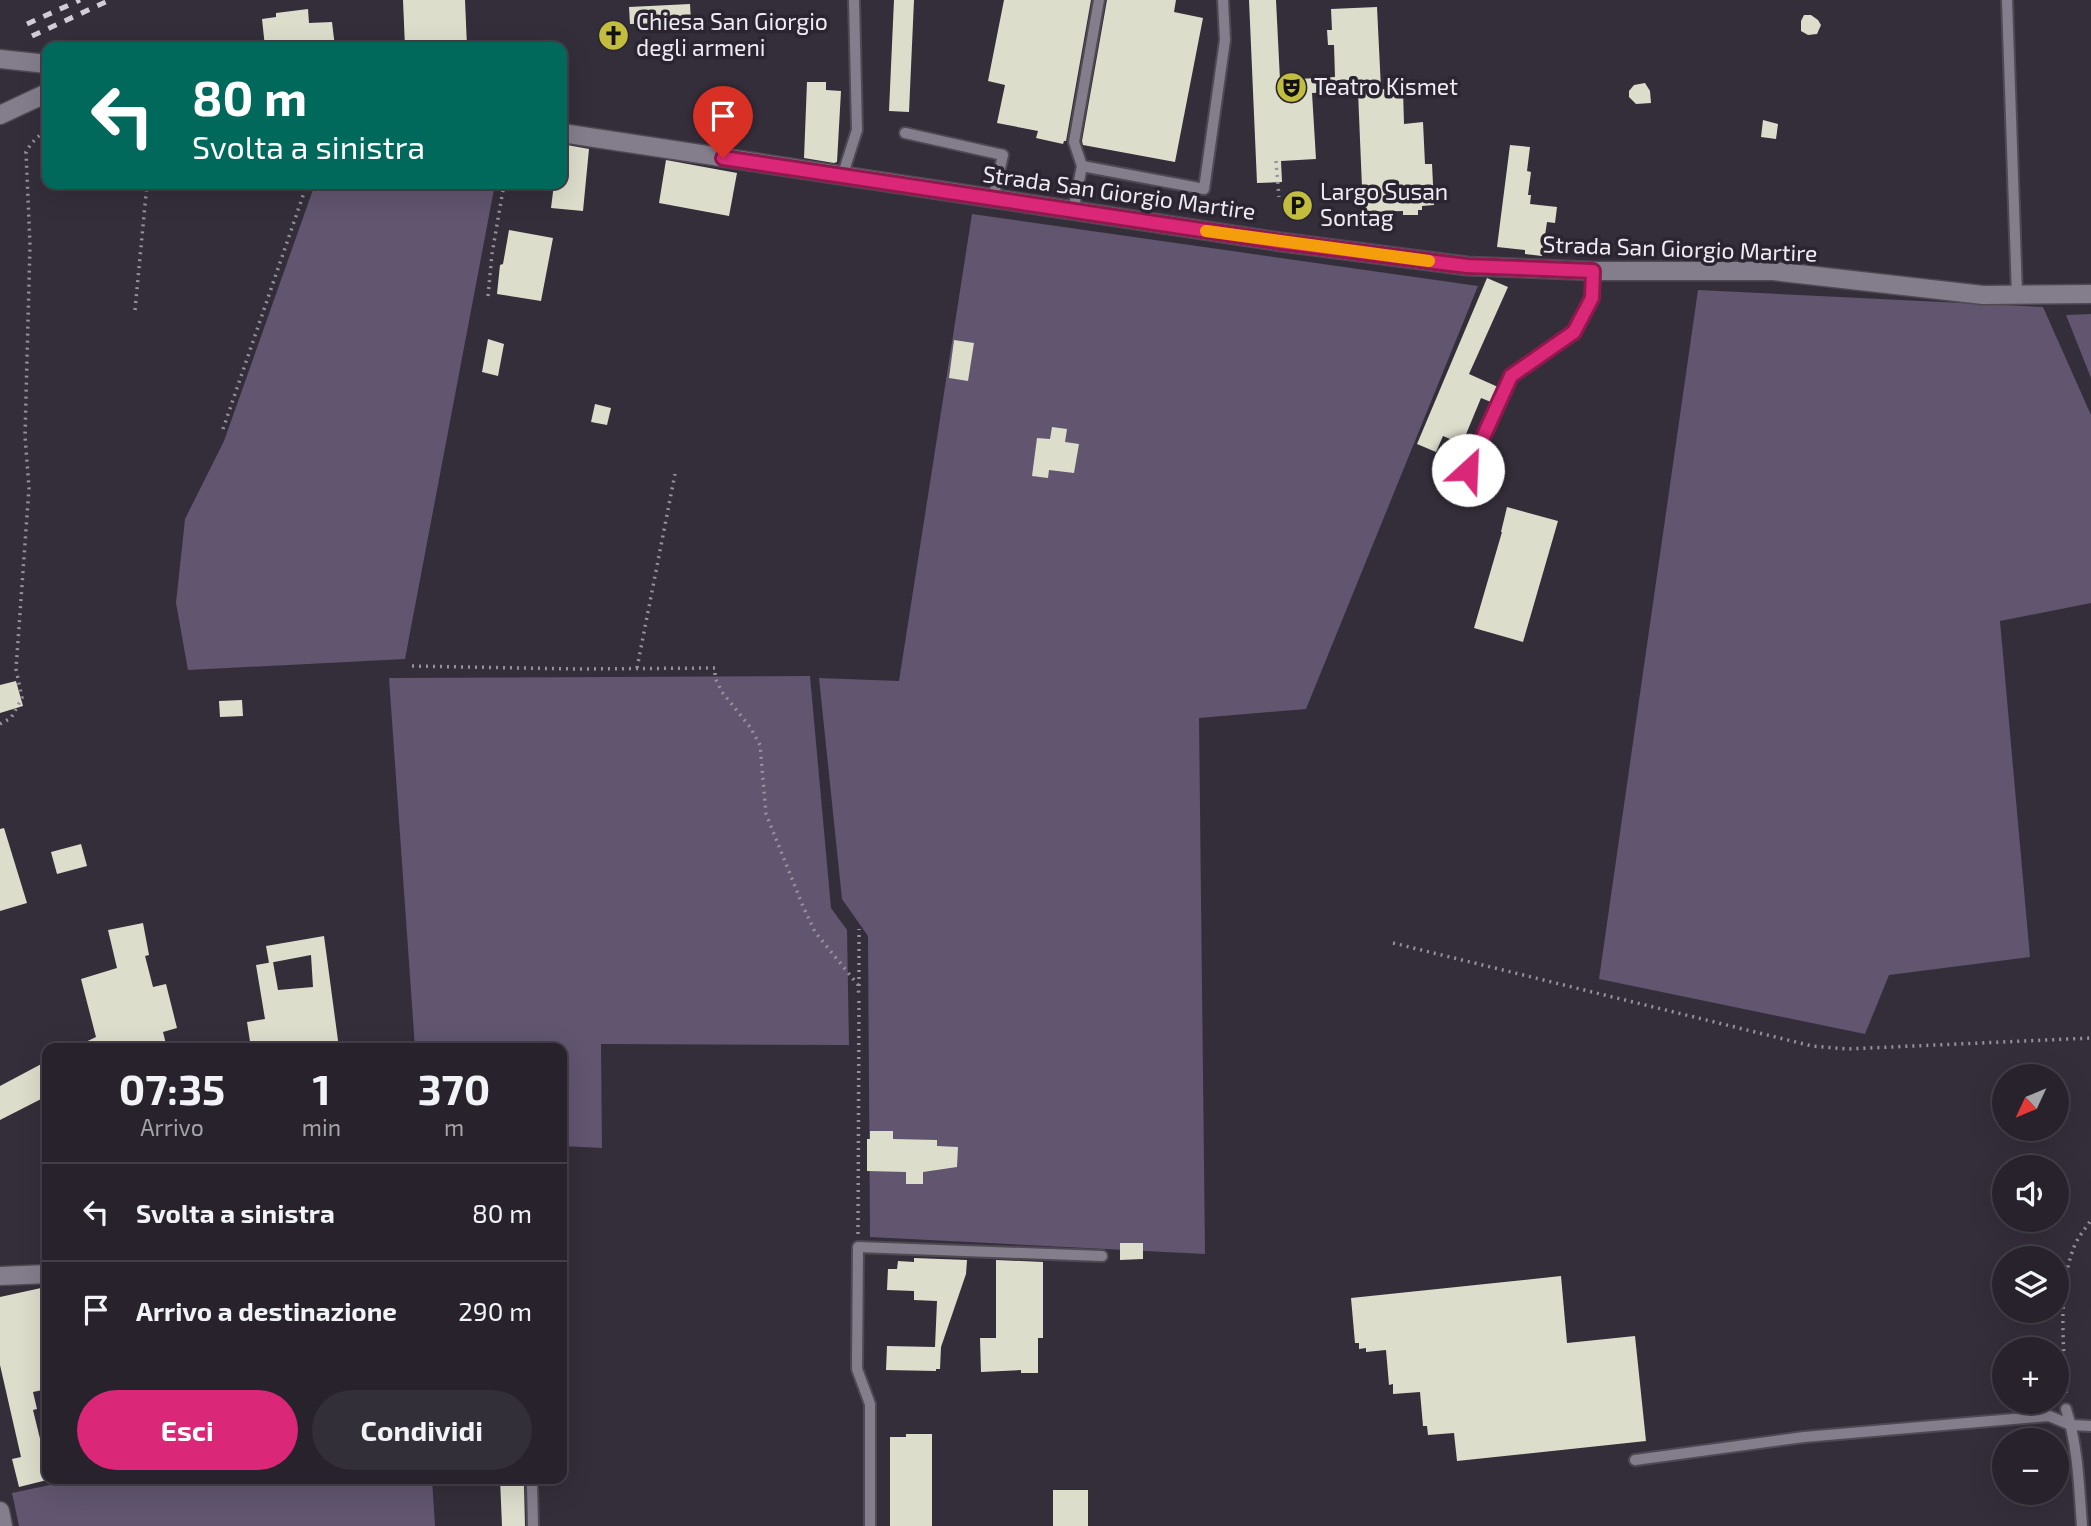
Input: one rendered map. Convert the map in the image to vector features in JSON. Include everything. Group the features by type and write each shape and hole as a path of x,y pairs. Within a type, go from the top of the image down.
{"street":[{"path":"0,59 42,63"},
{"path":"0,115 42,95"},
{"name":"Strada San Giorgio Martire","path":"567,134 1281,242 1467,266 1593,271 1773,271 1983,295 2091,294"},
{"path":"0,1276 42,1275"},
{"path":"0,1511 3,1526"}],"lane":[{"path":"842,177 857,130 854,0"},
{"path":"1073,211 1082,166 1074,142 1099,0"},
{"path":"1082,166 1204,189 1225,40 1223,0"},
{"path":"2007,0 2017,295"},
{"path":"905,133 1003,155 993,199"},
{"path":"1468,470 1511,376 1574,332 1592,298 1593,271"},
{"path":"870,1526 870,1404 858,1369 858,1247 1102,1256"},
{"path":"2068,1414 2077,1464 2082,1526"},
{"path":"1635,1460 1804,1437 2049,1416 2071,1425 2091,1426"},
{"path":"532,1484 533,1526"}],"path":[{"path":"0,724 11,718 23,698 16,669 29,488 25,436 30,246 26,152 42,133"},
{"path":"1276,161 1279,197"},
{"path":"135,310 147,189"},
{"path":"223,429 305,189"},
{"path":"488,296 503,189"},
{"path":"637,669 675,474"},
{"path":"412,666 715,668 715,678 722,692 750,727 760,745 766,814 802,904 815,932 858,985 859,997"},
{"path":"858,1247 859,929"},
{"path":"1393,943 1812,1046 1847,1049 2091,1038"},
{"path":"2065,1337 2065,1287 2073,1250 2091,1220"}],"shaded area":[{"path":"313,189 494,189 405,659 188,670 176,603 185,519 224,441"},
{"path":"972,214 1478,286 1306,709 1199,718 1205,1254 870,1237 868,936 842,899 819,678 899,681"},
{"path":"1698,290 2043,307 2091,415 2091,603 2000,621 2030,957 1889,975 1865,1034 1599,979"},
{"path":"2091,314 2091,378 2066,315"},
{"path":"810,676 831,908 847,930 849,1045 601,1044 602,1148 567,1146 567,1043 415,1043 389,678"},
{"path":"54,1484 432,1484 435,1526 19,1526 12,1493"}],"building":[{"path":"403,0 465,0 467,42 405,42"},
{"path":"894,0 914,0 909,112 889,111"},
{"path":"1004,0 1091,0 1066,141 1063,144 1036,138 1038,131 997,123 1005,85 988,81"},
{"path":"1107,0 1176,0 1174,12 1203,18 1175,162 1083,145"},
{"path":"1249,0 1276,0 1280,80 1335,77 1334,45 1328,45 1327,30 1332,30 1331,9 1377,7 1381,89 1403,90 1404,124 1423,122 1425,164 1432,164 1434,205 1422,206 1418,215 1403,215 1403,211 1363,212 1358,91 1312,93 1316,159 1281,161 1282,182 1257,183"},
{"path":"690,4 691,22 630,24 629,7"},
{"path":"308,9 309,23 332,22 334,42 264,42 262,19 276,17 276,13"},
{"path":"1804,15 1811,15 1818,20 1821,25 1817,34 1808,35 1801,31"},
{"name":"Chiesa San Giorgio degli armeni","path":"618,22 622,45 607,48 603,24"},
{"path":"807,82 826,82 826,90 841,91 837,162 804,158"},
{"path":"1645,83 1650,91 1651,103 1636,104 1629,97 1629,91 1634,85"},
{"path":"1763,120 1778,124 1776,139 1761,137"},
{"path":"567,145 589,149 583,211 551,208 553,189 567,189"},
{"path":"1510,145 1530,147 1527,171 1531,172 1528,195 1531,195 1530,204 1557,207 1555,223 1547,222 1542,256 1525,254 1525,250 1497,247"},
{"path":"666,160 737,173 729,216 659,203"},
{"path":"509,230 553,238 541,301 497,294 500,265 503,264"},
{"path":"1487,278 1508,287 1469,374 1498,387 1491,402 1481,398 1462,444 1443,436 1436,452 1417,444"},
{"path":"488,339 504,344 498,376 482,372"},
{"path":"954,340 974,343 968,381 949,378"},
{"path":"595,404 611,408 607,425 591,422"},
{"path":"1052,427 1067,429 1065,442 1079,444 1074,473 1049,470 1048,478 1032,476 1037,438 1050,439"},
{"path":"1507,507 1558,521 1523,642 1474,628"},
{"path":"16,681 23,706 0,713 0,685"},
{"path":"242,700 243,716 220,717 219,701"},
{"path":"4,828 27,903 0,911 0,829"},
{"path":"81,844 87,866 57,874 51,852"},
{"path":"143,923 149,955 145,956 153,987 166,984 177,1028 163,1032 166,1043 83,1043 96,1037 81,979 117,968 108,930"},
{"path":"324,936 338,1043 250,1043 247,1022 265,1019 256,965 269,963 266,946","holes":["311,955 313,987 278,990 273,962"]},
{"path":"42,1064 42,1099 0,1120 0,1086"},
{"path":"870,1131 893,1131 893,1139 937,1140 937,1146 958,1147 957,1167 923,1172 923,1184 906,1184 906,1172 867,1171 867,1139 870,1139"},
{"path":"1120,1243 1143,1243 1143,1259 1120,1260"},
{"path":"914,1258 967,1260 966,1274 941,1347 940,1369 886,1370 887,1346 935,1347 937,1301 914,1300 914,1291 887,1290 888,1269 897,1269 898,1261 914,1262"},
{"path":"996,1260 1043,1262 1043,1338 1038,1338 1038,1373 1021,1373 1021,1370 981,1372 980,1338 996,1338"},
{"path":"1561,1276 1567,1343 1635,1336 1646,1441 1457,1461 1454,1433 1428,1435 1427,1426 1423,1426 1420,1392 1393,1394 1393,1384 1389,1385 1386,1350 1366,1352 1366,1348 1359,1349 1359,1343 1355,1343 1351,1298"},
{"path":"41,1288 42,1293 42,1390 33,1392 37,1409 33,1410 42,1447 42,1481 19,1487 12,1459 21,1457 0,1365 0,1297"},
{"path":"906,1434 932,1434 932,1526 890,1526 890,1437 906,1437"},
{"path":"500,1484 524,1486 525,1526 502,1526"},
{"path":"1053,1490 1088,1490 1088,1526 1053,1526"}],"railway":[{"path":"27,24 80,0"},
{"path":"32,36 110,0"}],"slow traffic":[{"path":"1206,231 1429,261"}],"place":[{"name":"Chiesa San Giorgio degli armeni","path":"613,35"},
{"name":"Teatro Kismet","path":"1291,87"},
{"name":"Largo Susan Sontag","path":"1297,205"}],"route":[{"path":"723,158 1281,242 1467,266 1593,271 1592,298 1574,332 1511,376 1468,470"}]}
